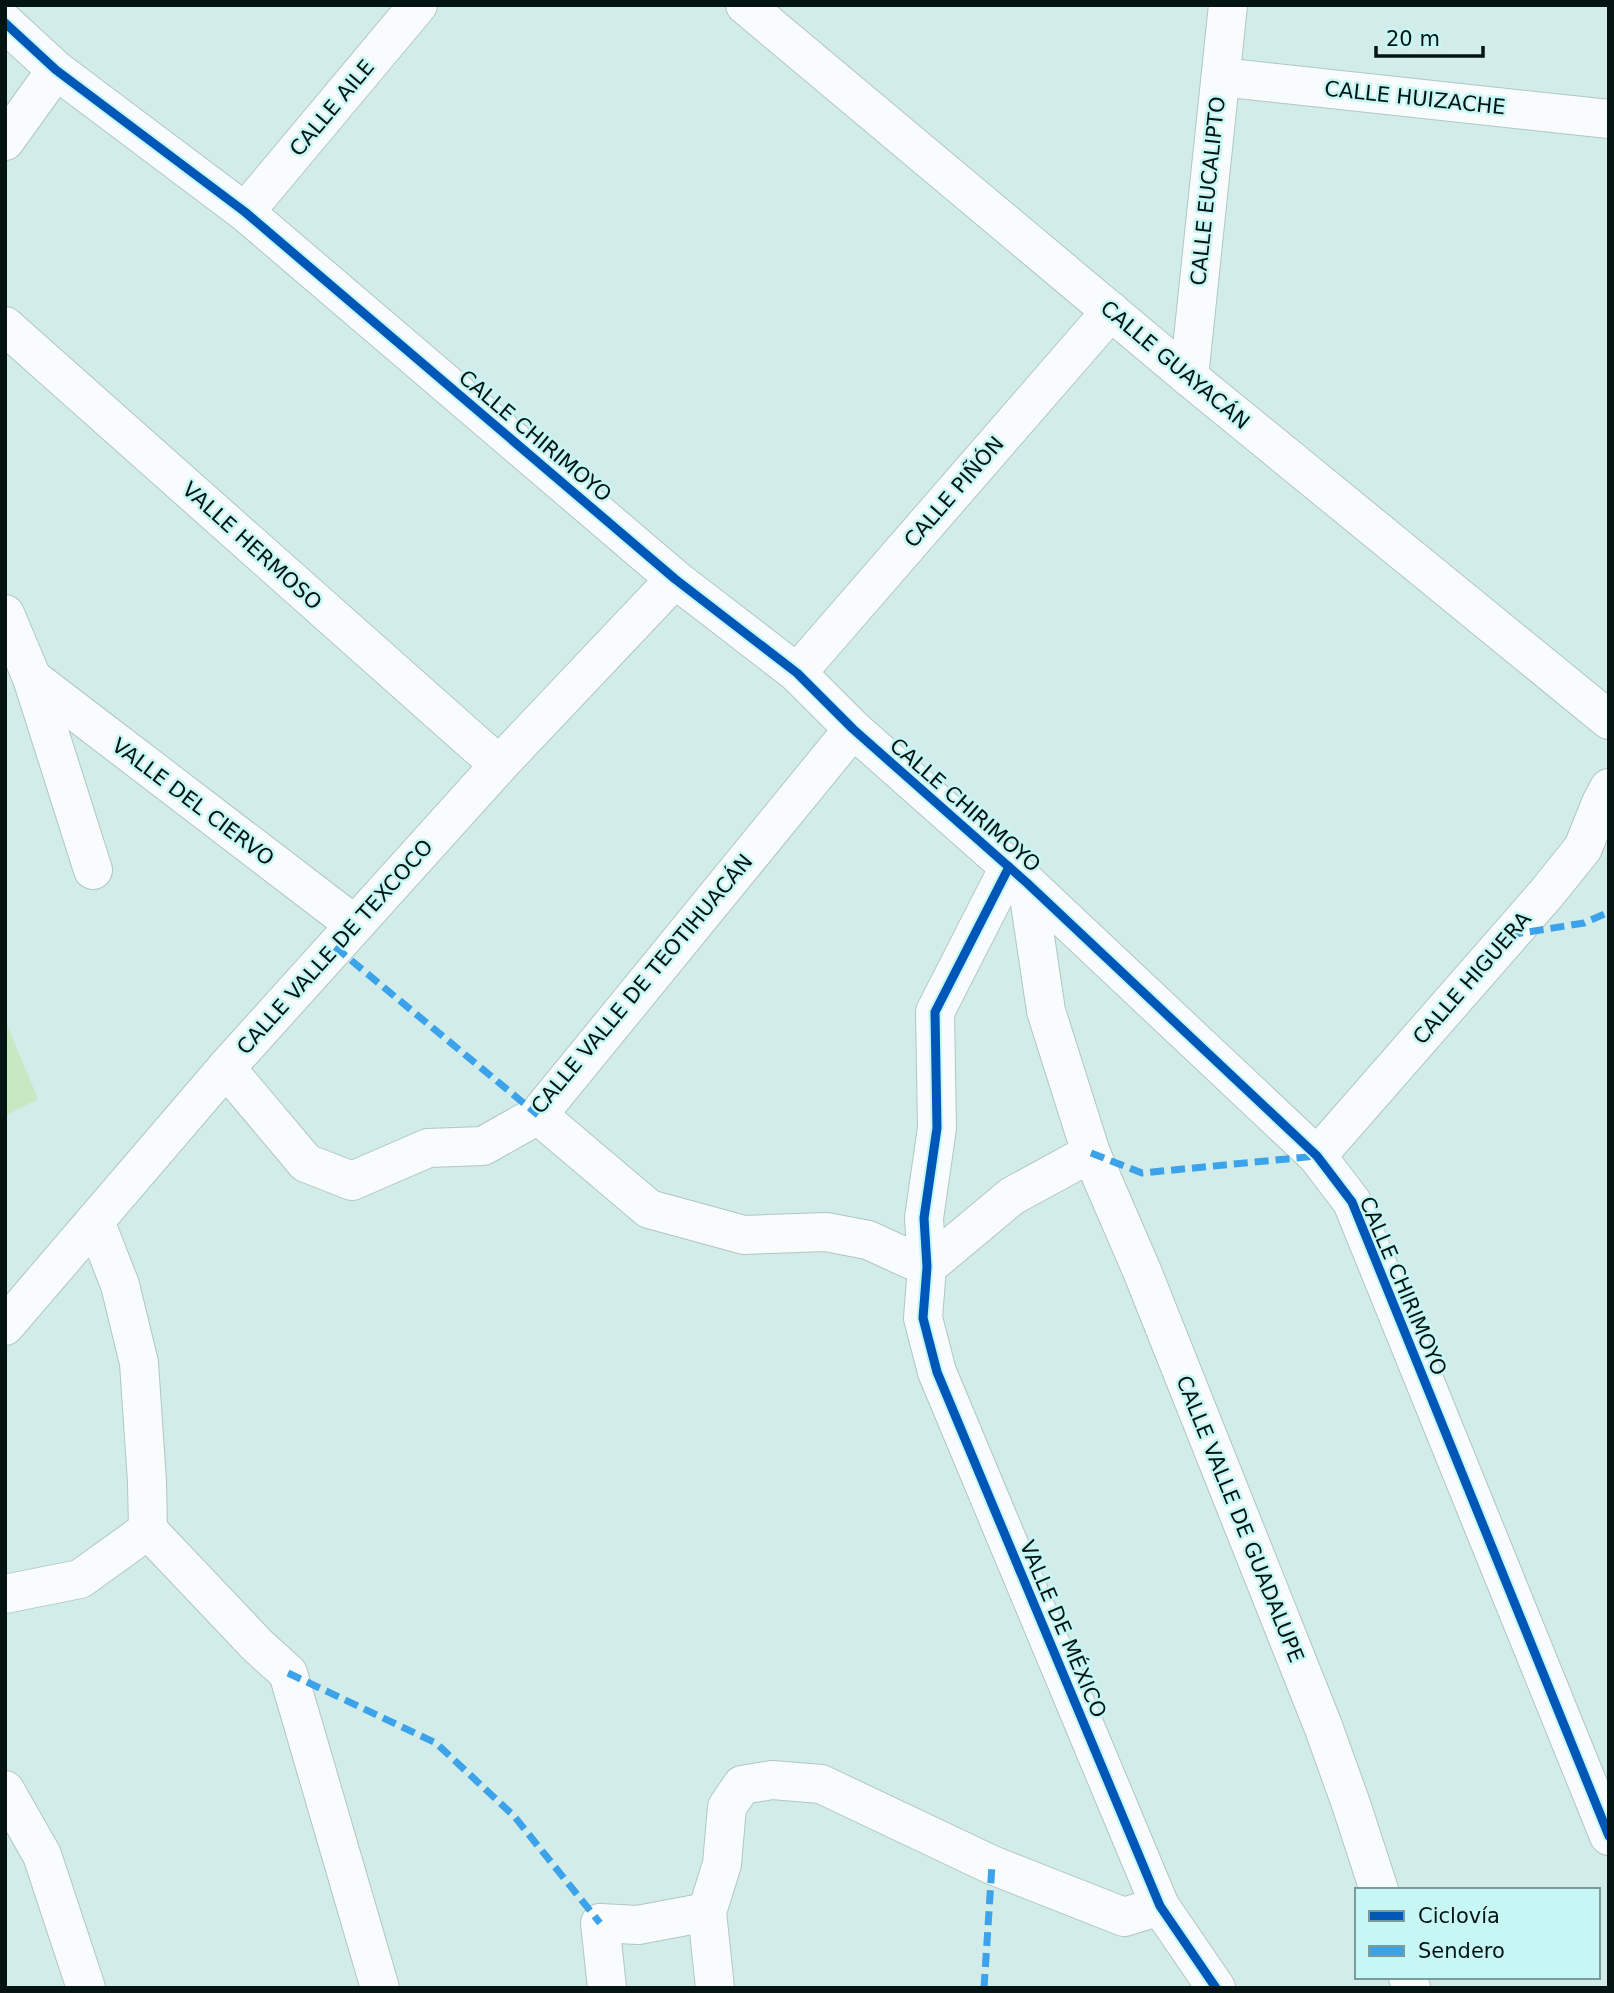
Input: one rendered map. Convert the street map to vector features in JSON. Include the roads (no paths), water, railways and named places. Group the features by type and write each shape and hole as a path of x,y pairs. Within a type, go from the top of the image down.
{"street":[{"name":"CALLE AILE","path":"245,212 418,5"},
{"name":"CALLE GUAYACÁN","path":"745,5 1189,377 1609,720"},
{"name":"CALLE EUCALIPTO","path":"1189,377 1228,5"},
{"name":"CALLE CHIRIMOYO","path":"5,23 56,70 245,212 676,579 797,673 853,729 1018,875 1317,1156 1352,1202 1609,1836"},
{"path":"5,141 56,70"},
{"name":"CALLE HUIZACHE","path":"1221,76 1609,119"},
{"name":"CALLE PIÑÓN","path":"797,673 1111,311"},
{"name":"VALLE HERMOSO","path":"5,326 499,765"},
{"name":"CALLE VALLE DE TEXCOCO","path":"5,1326 226,1068 499,765 676,579"},
{"name":"VALLE DEL CIERVO","path":"5,614 32,678 93,870"},
{"name":"VALLE DEL CIERVO","path":"32,678 355,925"},
{"name":"CALLE VALLE DE TEOTIHUACÁN","path":"226,1068 306,1163 352,1181 428,1148 483,1146 538,1115 853,729"},
{"name":"CALLE HIGUERA","path":"1317,1156 1583,848 1609,788"},
{"path":"538,1115 649,1209 744,1235 826,1232 868,1240 927,1267 1012,1196 1091,1153 1046,1012 1018,875"},
{"name":"VALLE DE MÉXICO","path":"1018,875 935,1012 937,1128 924,1218 927,1267 923,1318 937,1372 1160,1906 1216,1988"},
{"name":"CALLE VALLE DE GUADALUPE","path":"1091,1153 1142,1271 1323,1726 1378,1888"},
{"path":"95,1221 120,1285 139,1363 148,1530 257,1645 288,1673 380,1988"},
{"path":"5,1594 80,1579 148,1530"},
{"path":"715,1988 707,1912 722,1864 727,1807 742,1785 772,1780 821,1784 992,1865 1124,1917 1160,1906"},
{"path":"8,1802 42,1855 86,1988"},
{"path":"607,1988 600,1923 638,1925 707,1912"}]}
